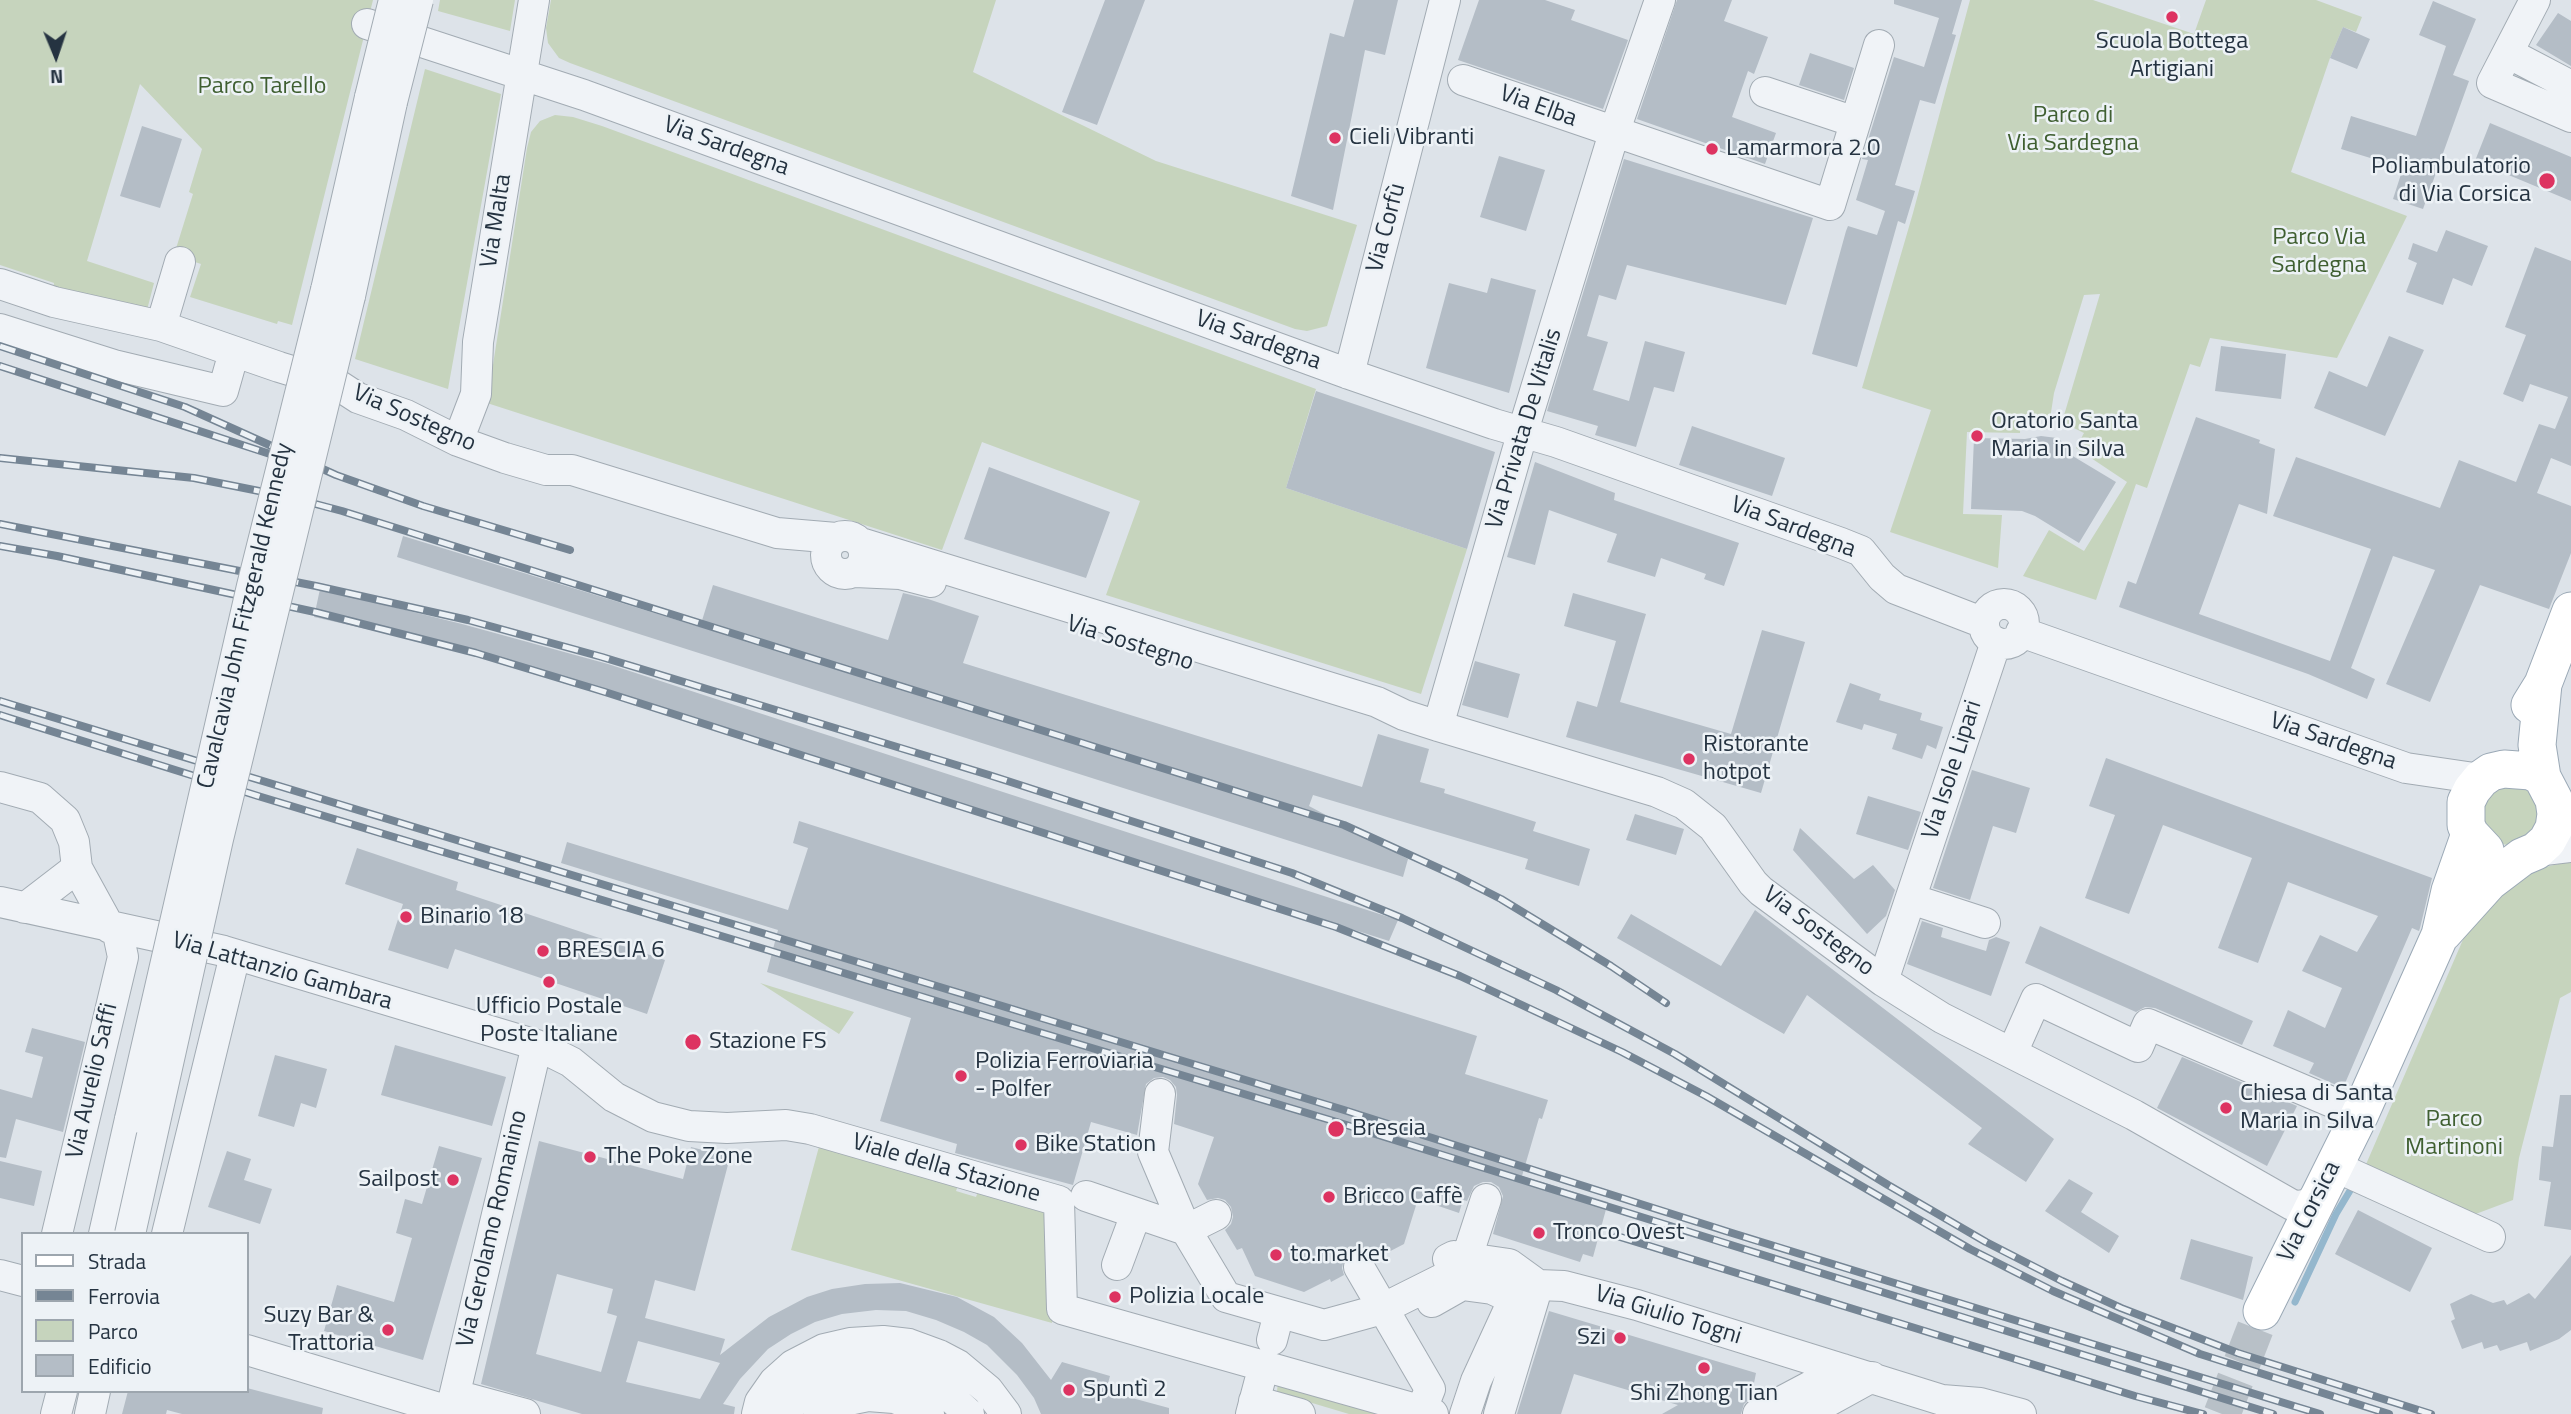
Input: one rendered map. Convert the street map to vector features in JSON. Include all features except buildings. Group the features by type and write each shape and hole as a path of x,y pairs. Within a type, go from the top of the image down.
{"main road":[{"name":"Via Corsica","path":"2262,1311 2360,1114 2440,935 2467,825 2466,802 2472,790 2505,756 2524,714 2543,684 2571,611"},
{"name":"Via Corsica","path":"2440,935 2489,882 2543,852 2554,828 2556,796 2537,727 2543,684"},
{"path":"2486,776 2504,769 2531,771 2556,796"},
{"path":"2467,825 2479,846 2492,855 2507,859 2543,852"}],"street":[{"name":"Cavalcavia John Fitzgerald Kennedy","path":"104,1232 237,651 394,0"},
{"name":"Cavalcavia John Fitzgerald Kennedy","path":"130,1232 218,839 350,296 392,102 418,0"},
{"name":"Via Malta","path":"461,433 476,394 478,342 534,0"},
{"name":"Via Corfù","path":"1349,374 1444,0"},
{"name":"Via Privata De Vitalis","path":"1438,726 1523,430 1614,134 1660,0"},
{"path":"2535,0 2492,83 2571,117"},
{"name":"Via Sardegna","path":"367,24 521,73 1349,374 1494,424 1523,430 1861,551 1882,577 1896,589 2000,632 2406,768 2486,776"},
{"path":"1614,134 1830,205 1879,46"},
{"path":"2508,53 2571,86"},
{"name":"Via Elba","path":"1463,80 1614,134"},
{"path":"1765,92 1855,122"},
{"path":"161,326 180,262"},
{"path":"0,284 54,302 161,326 234,352 223,391 114,365 0,329"},
{"name":"Via Sostegno","path":"234,352 338,385 366,383 393,390 424,403 461,433 551,454 572,470 845,553 1385,704 1404,715 1657,792 1684,804 1713,827 1761,891 1883,981 1942,1018 2134,1115 2295,1206"},
{"name":"Via Isole Lipari","path":"1883,981 2000,632"},
{"name":"Via Sardegna","path":"2406,768 2446,795 2467,825"},
{"path":"0,787 40,798 65,820 74,842 76,868 114,928"},
{"name":"Via Lattanzio Gambara","path":"13,905 76,868"},
{"path":"1910,899 1985,923"},
{"name":"Via Lattanzio Gambara","path":"13,905 235,954 537,1045 571,1062 614,1097 653,1117 689,1126 727,1128 786,1125 810,1129"},
{"name":"Via Aurelio Saffi","path":"57,1232 123,957 114,928"},
{"path":"167,1232 235,954"},
{"path":"2012,1053 2036,999 2138,1047 2148,1024 2360,1114"},
{"name":"Via Gerolamo Romanino","path":"454,1409 537,1045"},
{"path":"1160,1094 1153,1152 1186,1230 1226,1297 1273,1347 1268,1410"},
{"name":"Viale della Stazione","path":"810,1129 1059,1201 1062,1309 1273,1347 1430,1406"},
{"path":"2295,1244 2301,1225 2295,1206 2311,1203 2330,1175 2490,1237"},
{"path":"1086,1196 1186,1230 1216,1214"},
{"path":"1273,1347 1324,1325 1388,1306 1452,1274 1470,1248 1486,1199"},
{"path":"1117,1265 1136,1214"},
{"path":"1464,1257 1509,1264 1527,1293 1499,1414"},
{"path":"1359,1268 1388,1306 1430,1389 1430,1406"},
{"path":"0,1275 21,1281"},
{"name":"Via Giulio Togni","path":"1388,1306 1409,1314 1462,1286 1527,1293 1564,1286 1637,1305 1872,1377 1951,1407 1980,1403 2021,1414"},
{"path":"1465,1414 1476,1381 1510,1307 1527,1293"},
{"path":"757,1414 774,1382 793,1365 824,1349 847,1332 909,1344 939,1355 976,1379 1006,1414"},
{"path":"248,1350 454,1409 525,1414"},
{"path":"786,1414 794,1401 810,1387 828,1377 852,1371 880,1369 926,1381 945,1392 968,1414"},
{"path":"1758,1414 1843,1369"},
{"path":"1805,1414 1872,1377"},
{"path":"56,1414 61,1393"},
{"path":"90,1414 95,1393"},
{"path":"819,1414 839,1402 868,1396 894,1398 919,1407 929,1414"}],"green space":[{"name":"Parco Tarello","path":"0,0 373,0 292,325 278,321 277,324 190,297 201,264 174,255 193,194 189,192 202,149 140,84 87,261 154,283 147,310 53,290 54,283 0,265"},
{"path":"440,0 515,0 510,31 438,11"},
{"path":"551,0 996,0 973,72 1156,161 1357,225 1327,326 1307,331 1295,329 570,63 559,58 548,43 546,28"},
{"name":"Parco di Via Sardegna","path":"1970,0 2093,0 2194,34 2206,0 2316,0 2362,17 2356,32 2343,27 2291,172 2407,216 2337,358 2210,338 2200,367 2190,364 2147,488 2136,484 2096,600 2023,576 2049,530 2084,551 2127,482 2076,448 2084,433 2062,422 2100,294 2084,295 2054,393 2050,419 2021,415 2020,433 1967,432 1963,514 2002,515 1998,568 1890,532 1931,410 1862,388 1913,213"},
{"path":"425,69 501,94 448,389 355,359"},
{"path":"555,115 573,117 602,126 1316,389 1286,488 1467,549 1421,694 1106,595 1140,501 982,442 942,550 487,403 527,148 531,132 540,121"},
{"path":"2524,784 2539,798 2539,828 2515,846 2495,843 2486,837 2480,799 2486,791"},
{"name":"Parco Martinoni","path":"2571,861 2571,992 2560,998 2519,1158 2513,1200 2465,1218 2364,1169 2465,935 2485,905 2537,869"},
{"path":"760,983 854,1012 839,1034"},
{"path":"820,1143 959,1183 956,1191 976,1197 979,1189 1050,1210 1052,1323 791,1250"},
{"path":"1278,1383 1383,1414 1349,1414 1282,1394 1277,1391"}],"waterway":[{"path":"2295,1302 2336,1214 2354,1184"}],"tunnel":[{"path":"2222,1414 2262,1311"}],"railway":[{"path":"0,346 185,407 336,475 423,506 570,550"},
{"path":"0,366 270,454"},
{"path":"0,458 194,478 289,497 342,511 1344,825 1501,899 1666,1003"},
{"path":"0,524 316,586 468,620 602,657 989,775 1292,873 1402,918 1556,990 1675,1054 1986,1242 2062,1281 2121,1308 2238,1353 2431,1414"},
{"path":"0,546 315,612 476,653 1336,927 1460,976 1622,1052 1706,1096 1970,1249 2053,1291 2200,1354 2389,1414"},
{"path":"0,701 1344,1110 2320,1414"},
{"path":"0,715 258,796 1340,1123 2273,1414"},
{"path":"1617,1236 2135,1396 2203,1414"}],"place":[{"name":"Scuola Bottega Artigiani","path":"2172,17"},
{"name":"Cieli Vibranti","path":"1335,138"},
{"name":"Lamarmora 2.0","path":"1712,149"},
{"name":"Poliambulatorio di Via Corsica","path":"2547,181"},
{"name":"Oratorio Santa Maria in Silva","path":"1977,436"},
{"name":"Ristorante hotpot","path":"1689,759"},
{"name":"Binario 18","path":"406,917"},
{"name":"BRESCIA 6","path":"543,951"},
{"name":"Ufficio Postale Poste Italiane","path":"549,982"},
{"name":"Stazione FS","path":"693,1042"},
{"name":"Polizia Ferroviaria - Polfer","path":"961,1076"},
{"name":"Chiesa di Santa Maria in Silva","path":"2226,1108"},
{"name":"Brescia","path":"1336,1129"},
{"name":"Bike Station","path":"1021,1145"},
{"name":"The Poke Zone","path":"590,1157"},
{"name":"Sailpost","path":"453,1180"},
{"name":"Bricco Caffè","path":"1329,1197"},
{"name":"Tronco Ovest","path":"1539,1233"},
{"name":"to.market","path":"1276,1255"},
{"name":"Polizia Locale","path":"1115,1297"},
{"name":"Suzy Bar & Trattoria","path":"388,1330"},
{"name":"Szi","path":"1620,1338"},
{"name":"Shi Zhong Tian","path":"1704,1368"},
{"name":"Spuntì 2","path":"1069,1390"}],"park label":[{"name":"Parco Via Sardegna","path":"2319,252"}]}
